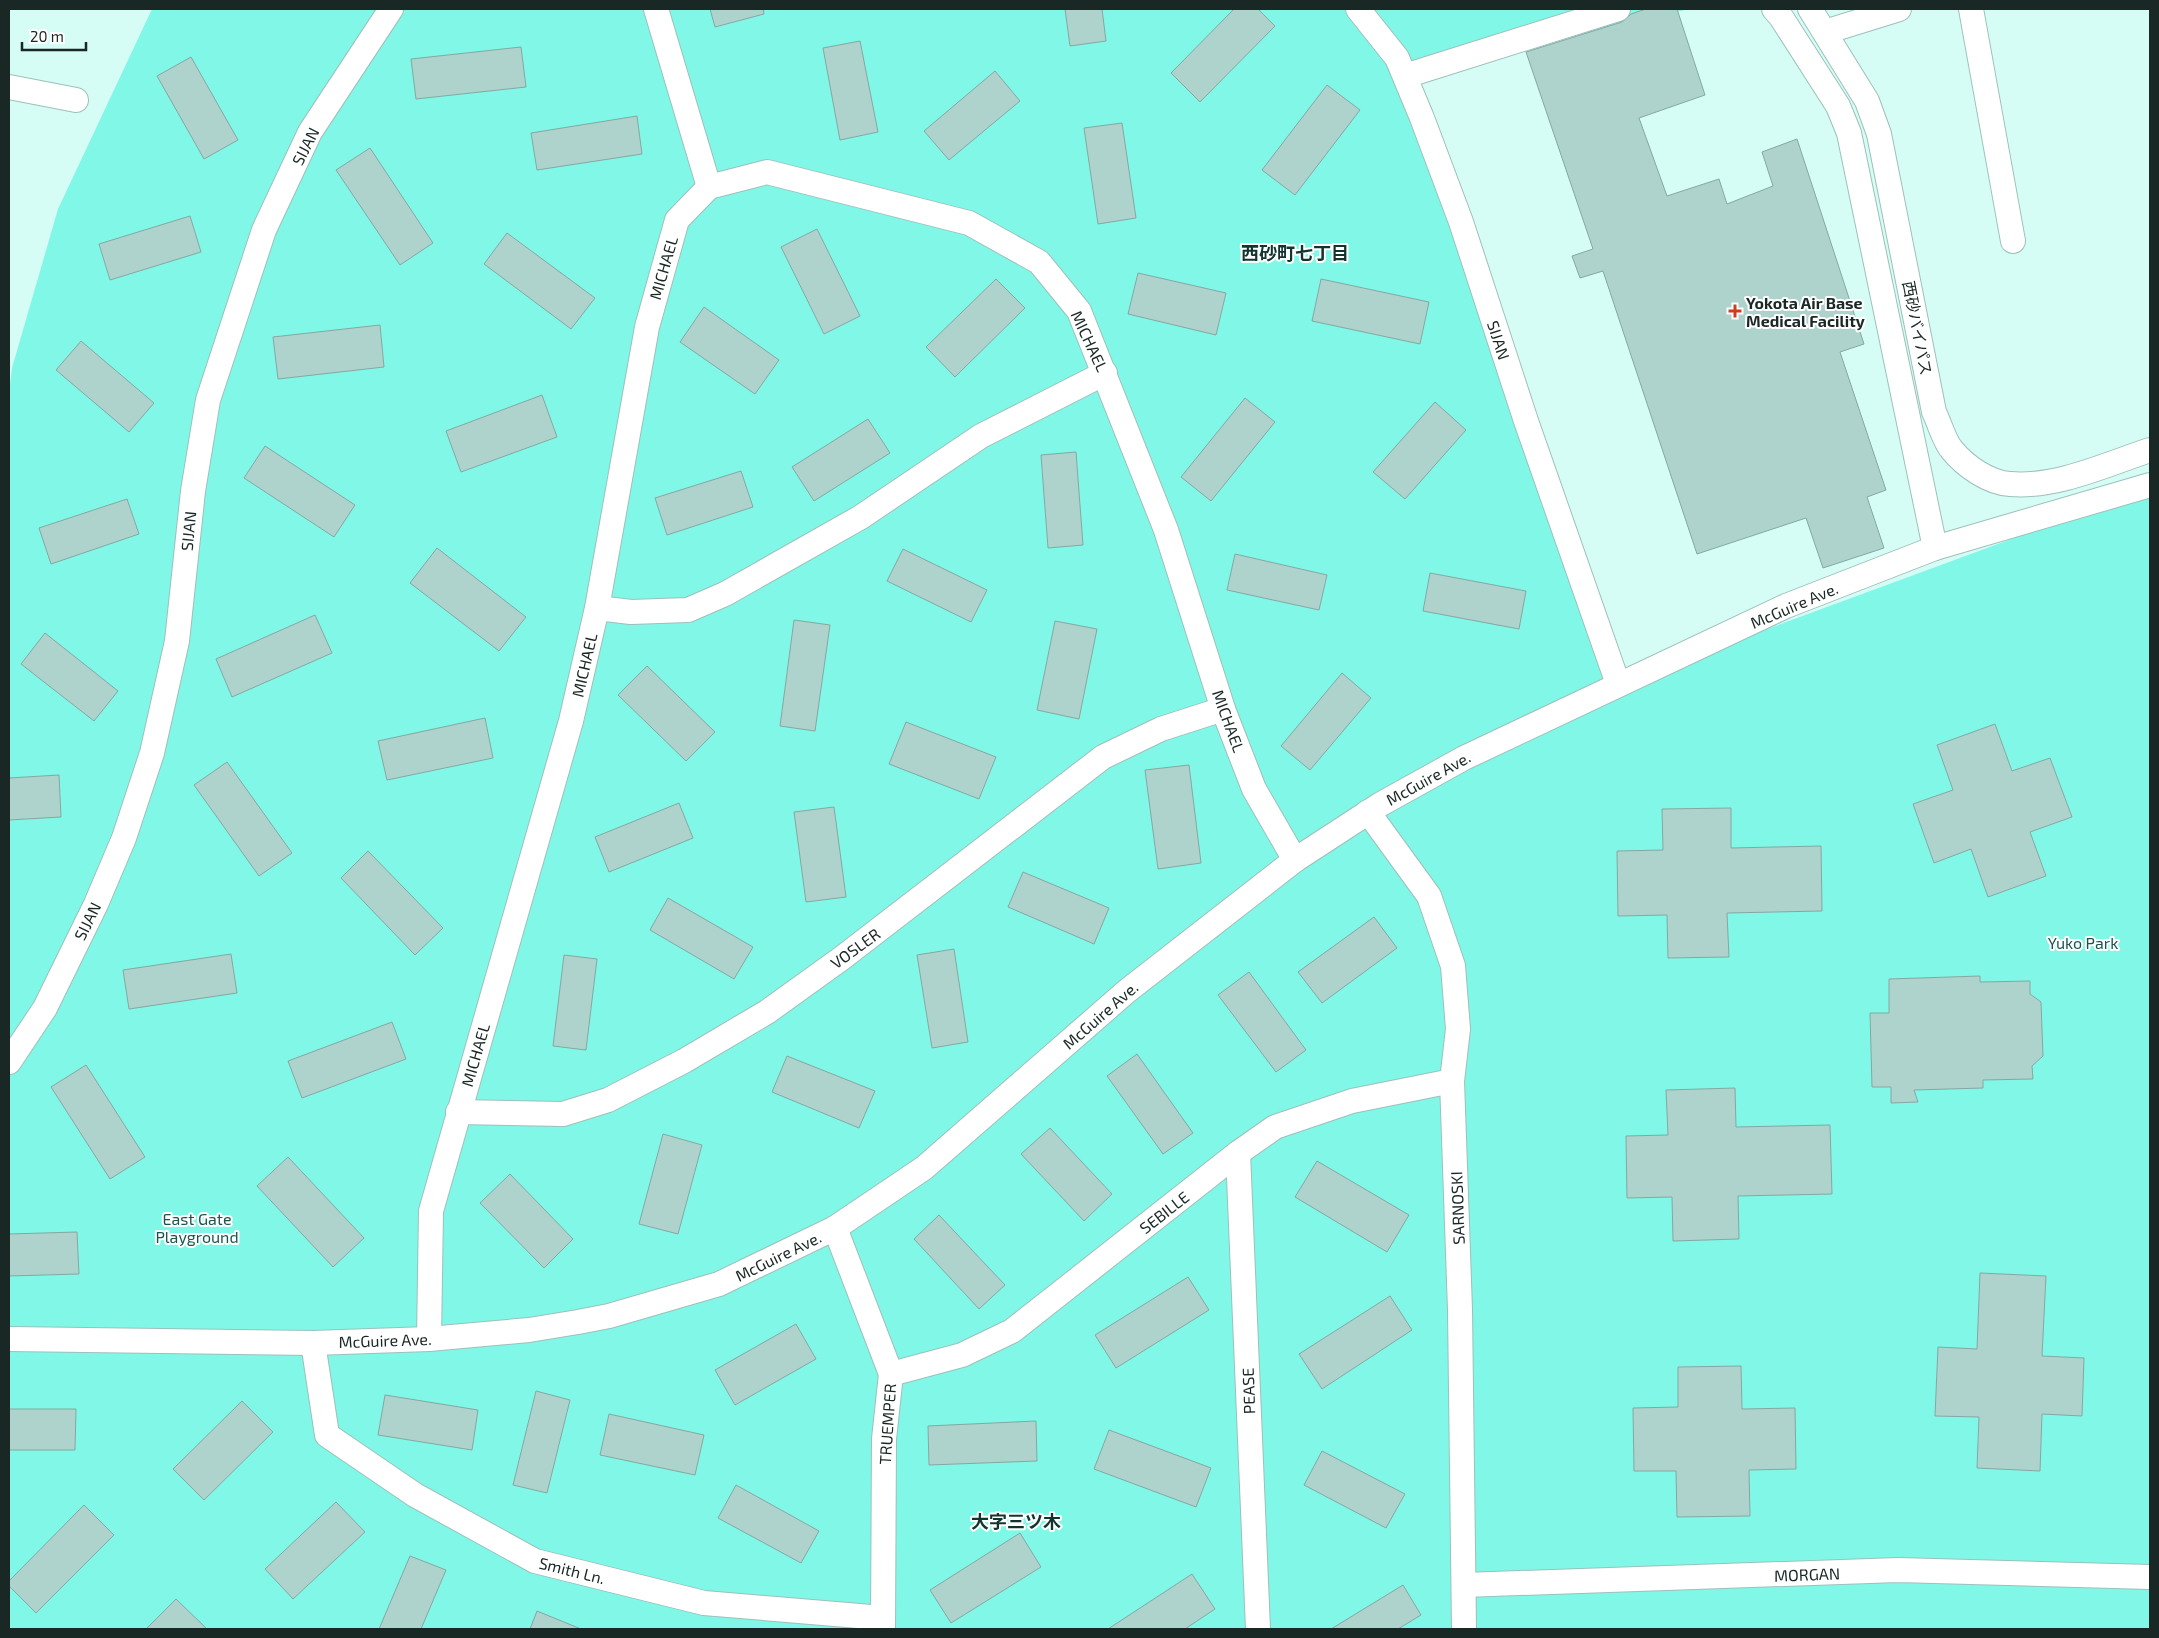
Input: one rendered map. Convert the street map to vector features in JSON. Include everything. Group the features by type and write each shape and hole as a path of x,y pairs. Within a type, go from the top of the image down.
{"street":[{"name":"SIJAN","path":"9,1062 45,1008 96,904 124,838 152,753 177,641 193,491 208,400 264,230 310,132 391,9"},
{"path":"656,9 708,186"},
{"name":"SIJAN","path":"1358,9 1397,58 1405,76 1461,222 1526,422 1618,684"},
{"path":"1405,76 1618,9"},
{"path":"1774,9 1838,106 1849,133 1935,548"},
{"name":"西砂バイパス","path":"1810,9 1867,101 1879,134 1934,412 1951,450 1978,473 2009,484 2039,483 2060,479 2150,450"},
{"path":"1825,32 1900,9"},
{"path":"1971,9 2013,241"},
{"path":"9,86 76,100"},
{"name":"MICHAEL","path":"429,1340 431,1211 571,720 597,608 647,327 677,220 708,186 766,172 969,223 1039,262 1079,311 1166,530 1223,709 1254,789 1295,860"},
{"path":"597,608 631,612 688,610 725,594 861,517 980,436 1105,373"},
{"name":"McGuire Ave.","path":"9,1339 313,1343 429,1340 569,1324 642,1307 719,1284 835,1228 924,1168 1127,991 1295,860 1368,812 1464,758 1786,606 1935,548 2150,485"},
{"name":"VOSLER","path":"458,1112 562,1114 608,1100 684,1061 767,1012 842,958 1103,757 1161,729 1223,709"},
{"name":"SARNOSKI","path":"1368,812 1429,896 1453,966 1458,1029 1452,1081 1460,1310 1464,1629"},
{"name":"SEBILLE","path":"891,1374 962,1355 1012,1331 1238,1153 1275,1127 1352,1101 1452,1081"},
{"name":"PEASE","path":"1238,1153 1258,1629"},
{"name":"TRUEMPER","path":"835,1228 891,1374 884,1439 883,1623"},
{"name":"Smith Ln.","path":"313,1343 327,1435 415,1495 535,1561 704,1603 883,1623"},
{"name":"MORGAN","path":"1464,1585 1898,1570 2150,1577"}],"green space":[{"path":"152,9 1689,9 1411,74 1618,684 2150,488 2150,1629 9,1629 9,393 12,368 58,209"}],"building":[{"path":"710,9 763,9 764,14 715,27"},
{"path":"1065,9 1102,9 1106,41 1070,46"},
{"path":"1234,9 1258,9 1275,26 1200,102 1171,73"},
{"name":"Yokota Air Base Medical Facility","path":"1646,9 1677,9 1705,95 1639,118 1667,196 1719,179 1727,204 1773,186 1762,152 1797,139 1864,344 1840,352 1886,490 1867,497 1884,548 1823,568 1806,518 1697,554 1603,271 1580,278 1572,256 1593,249 1526,52 1622,22 1631,14"},
{"path":"860,41 878,132 840,140 823,48"},
{"path":"521,47 526,87 416,99 411,59"},
{"path":"191,57 238,140 204,159 157,76"},
{"path":"995,71 1020,101 949,160 924,131"},
{"path":"1327,85 1360,110 1295,195 1262,170"},
{"path":"637,116 642,154 537,170 531,133"},
{"path":"1122,123 1136,218 1098,224 1084,128"},
{"path":"370,148 433,243 400,265 336,170"},
{"path":"190,216 201,252 110,280 99,244"},
{"path":"817,229 860,316 824,334 781,247"},
{"path":"507,233 595,298 571,329 484,264"},
{"path":"1138,273 1226,293 1216,335 1128,314"},
{"path":"996,279 1025,308 955,377 926,347"},
{"path":"1321,279 1429,302 1420,344 1312,321"},
{"path":"704,307 779,360 755,394 680,342"},
{"path":"380,325 384,367 278,379 273,337"},
{"path":"81,341 154,403 129,432 56,370"},
{"path":"542,395 557,437 461,472 446,431"},
{"path":"1245,398 1275,422 1211,501 1181,477"},
{"path":"1435,402 1466,430 1405,499 1373,472"},
{"path":"868,419 890,453 814,501 792,467"},
{"path":"265,446 355,505 334,537 244,478"},
{"path":"1076,452 1083,545 1048,548 1041,455"},
{"path":"741,471 753,507 667,535 655,498"},
{"path":"127,499 139,534 51,564 39,528"},
{"path":"437,548 526,617 499,651 410,583"},
{"path":"903,549 987,590 971,622 887,581"},
{"path":"1235,554 1327,575 1319,610 1227,590"},
{"path":"1430,573 1526,591 1519,629 1423,611"},
{"path":"315,615 332,653 232,697 216,659"},
{"path":"794,620 830,625 815,731 780,726"},
{"path":"1055,621 1097,629 1079,719 1037,710"},
{"path":"45,633 118,691 94,721 21,664"},
{"path":"647,666 715,732 686,761 618,695"},
{"path":"1342,673 1371,698 1310,770 1281,746"},
{"path":"485,718 493,758 387,780 378,741"},
{"path":"906,722 996,757 979,799 889,764"},
{"path":"1995,724 2012,771 2050,758 2072,817 2030,832 2046,876 1988,897 1971,849 1934,863 1913,804 1953,790 1937,745"},
{"path":"227,762 292,853 259,876 194,785"},
{"path":"1189,765 1201,863 1158,869 1145,770"},
{"path":"59,775 61,817 9,820 9,778"},
{"path":"679,803 693,838 609,872 595,837"},
{"path":"834,807 846,897 806,902 794,812"},
{"path":"1731,808 1731,848 1821,846 1822,911 1727,913 1729,957 1668,958 1667,915 1618,916 1617,851 1663,850 1662,809"},
{"path":"368,851 443,928 415,955 341,878"},
{"path":"1023,872 1109,908 1094,944 1008,907"},
{"path":"668,898 753,947 734,979 650,930"},
{"path":"1374,917 1397,948 1322,1003 1298,972"},
{"path":"954,949 968,1042 932,1048 917,955"},
{"path":"231,954 237,993 129,1009 123,970"},
{"path":"564,955 597,959 586,1050 553,1046"},
{"path":"1249,972 1306,1050 1276,1072 1218,995"},
{"path":"1980,976 1980,982 2030,981 2030,994 2041,1002 2043,1056 2032,1066 2033,1079 1983,1080 1983,1088 1914,1090 1918,1102 1891,1103 1891,1087 1872,1087 1870,1013 1889,1013 1889,979"},
{"path":"392,1022 406,1059 302,1098 288,1061"},
{"path":"1137,1054 1193,1133 1163,1154 1107,1076"},
{"path":"787,1056 875,1091 859,1128 772,1092"},
{"path":"86,1065 145,1157 110,1179 51,1087"},
{"path":"1735,1088 1736,1127 1830,1125 1832,1194 1738,1196 1739,1239 1673,1241 1672,1197 1627,1198 1626,1136 1668,1135 1666,1090"},
{"path":"1050,1128 1112,1194 1084,1221 1021,1154"},
{"path":"663,1134 702,1145 678,1234 639,1224"},
{"path":"288,1157 364,1238 333,1267 257,1186"},
{"path":"1317,1161 1409,1215 1387,1252 1295,1197"},
{"path":"510,1174 573,1239 544,1268 480,1203"},
{"path":"939,1215 1005,1285 979,1309 914,1239"},
{"path":"77,1232 79,1274 9,1276 9,1234"},
{"path":"1980,1273 2046,1276 2042,1356 2084,1358 2082,1416 2042,1414 2040,1471 1977,1468 1979,1417 1935,1416 1938,1347 1977,1349"},
{"path":"1188,1277 1209,1310 1116,1368 1095,1335"},
{"path":"1390,1296 1412,1330 1322,1389 1299,1354"},
{"path":"796,1324 816,1359 735,1405 715,1370"},
{"path":"1741,1366 1742,1409 1795,1408 1796,1469 1749,1470 1750,1516 1677,1517 1676,1471 1634,1471 1633,1408 1678,1407 1678,1367"},
{"path":"536,1391 570,1400 547,1493 513,1485"},
{"path":"385,1395 478,1410 472,1450 378,1435"},
{"path":"242,1401 273,1432 204,1500 173,1469"},
{"path":"9,1409 76,1409 75,1450 9,1450"},
{"path":"609,1414 704,1435 695,1475 600,1455"},
{"path":"1036,1421 1037,1461 929,1465 928,1426"},
{"path":"1109,1430 1211,1468 1196,1507 1094,1469"},
{"path":"1322,1451 1405,1494 1386,1528 1304,1485"},
{"path":"736,1485 819,1531 801,1563 718,1518"},
{"path":"336,1502 365,1532 293,1599 265,1569"},
{"path":"84,1505 114,1535 36,1613 9,1586 9,1581"},
{"path":"1020,1533 1041,1567 951,1623 930,1590"},
{"path":"410,1556 446,1570 421,1629 379,1629"},
{"path":"1192,1574 1215,1609 1185,1629 1108,1629"},
{"path":"1403,1585 1421,1615 1398,1629 1331,1629"},
{"path":"176,1599 207,1629 146,1629"},
{"path":"537,1611 581,1629 530,1629"}],"place":[{"name":"Yokota Air Base Medical Facility","path":"1735,311"}],"district":[{"name":"西砂町七丁目","path":"1295,253"},
{"name":"大字三ツ木","path":"1016,1521"}],"park label":[{"name":"Yuko Park","path":"2083,942"},
{"name":"East Gate Playground","path":"197,1227"}]}
